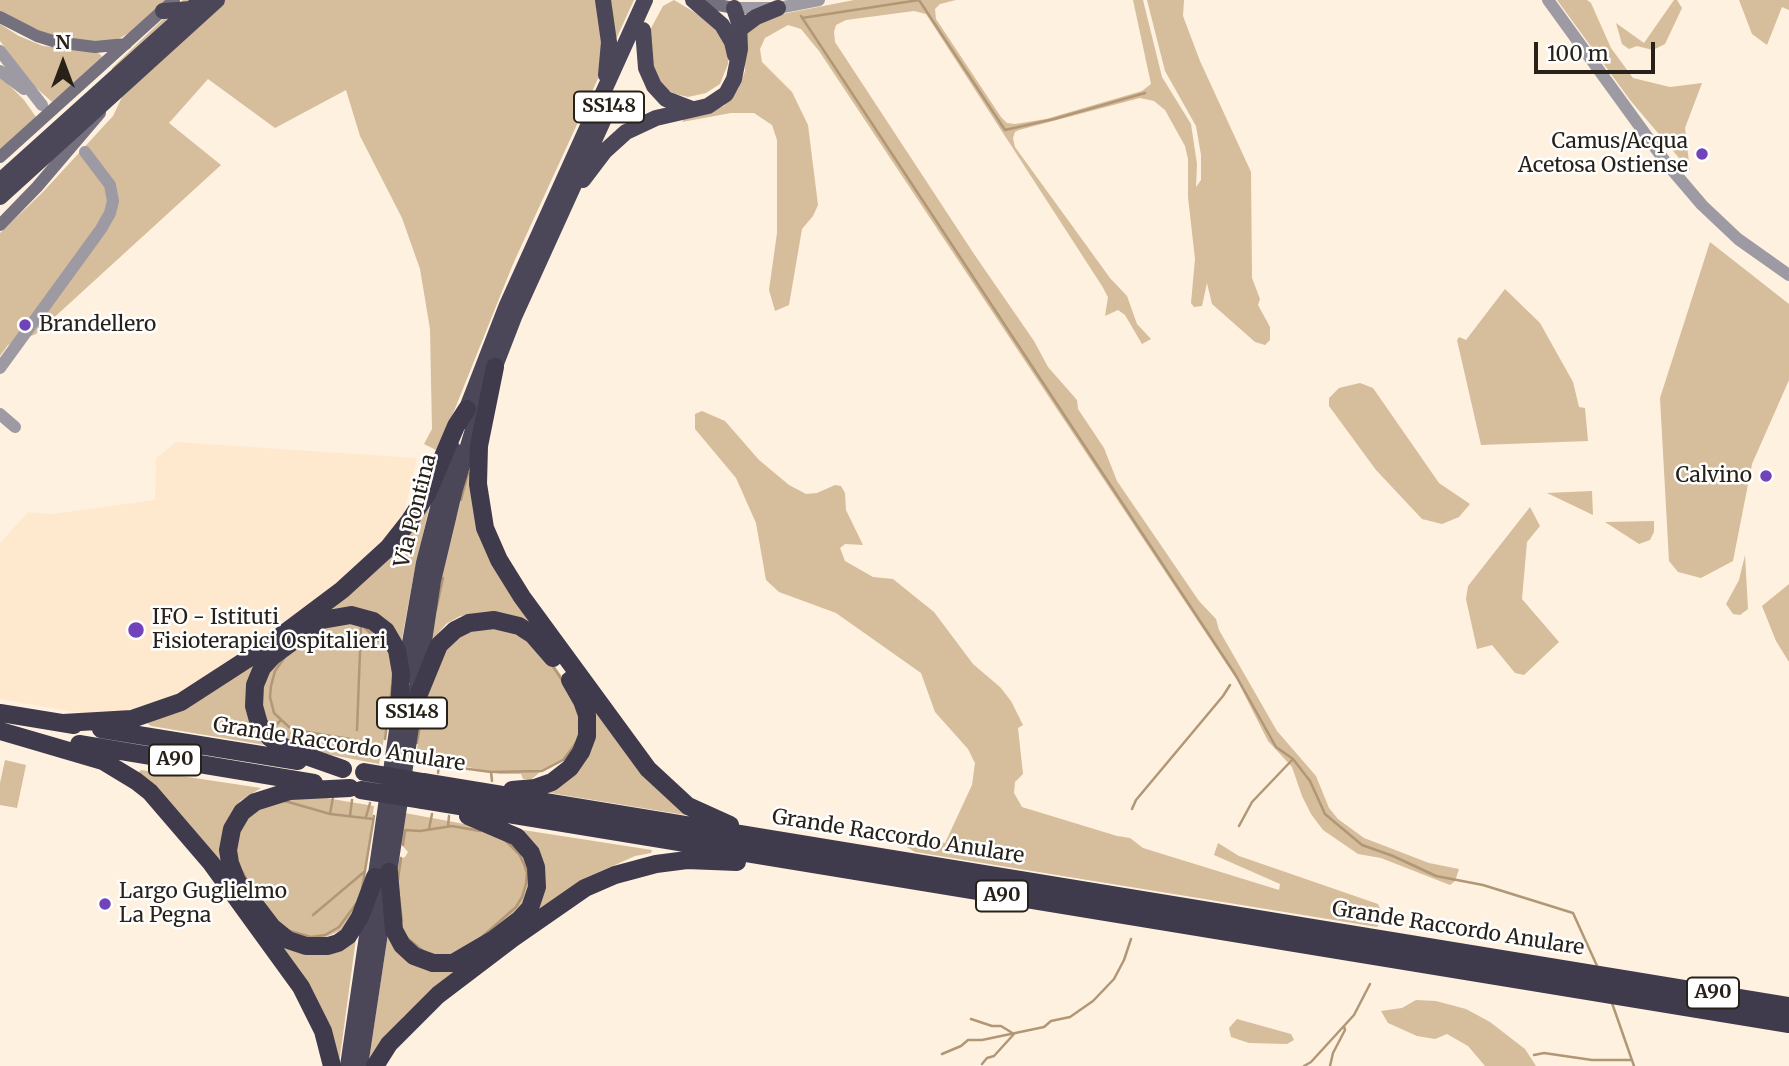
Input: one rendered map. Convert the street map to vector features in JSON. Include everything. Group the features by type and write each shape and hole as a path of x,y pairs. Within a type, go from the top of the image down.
{"highway":[{"path":"0,197 218,0"},
{"path":"600,101 609,51 603,0"},
{"path":"693,0 729,34 737,65"},
{"path":"168,5 196,4"},
{"path":"0,181 196,4"},
{"path":"566,201 605,151 623,134 656,118 715,103 723,97 731,85 737,65 740,29 729,7"},
{"path":"740,29 778,8"},
{"path":"647,11 645,62 654,86 666,99 694,109"},
{"name":"Via Pontina","path":"406,712 412,627 428,544 448,465 467,409 503,315 600,101 647,11"},
{"name":"Via Pontina","path":"348,1066 382,874 406,712 441,543 466,447 514,317 647,11"},
{"path":"495,367 479,446 478,484 485,528 509,578 633,751 677,798 700,813 729,824 818,847"},
{"path":"63,723 132,719 181,702 266,647 342,590 388,548 410,520 427,494 456,426 467,409"},
{"path":"342,769 289,751 262,729 256,716 253,697 257,680 268,662 322,620 340,615 365,617 384,628 397,650 406,712"},
{"path":"406,712 439,645 455,630 469,623 494,620 520,626 533,635 558,664 579,695 587,715 587,736 579,756 560,777 544,785 519,790 471,790"},
{"name":"Grande Raccordo Anulare","path":"0,712 342,769 358,784 423,782 1789,1006"},
{"path":"0,731 103,761 150,792 197,845 301,987 323,1031 332,1066"},
{"name":"Grande Raccordo Anulare","path":"0,731 358,784 428,801 1789,1024"},
{"path":"358,784 290,791 255,802 242,812 232,829 228,850 230,863 237,881 272,927 288,940 309,947 332,945 348,936 382,874"},
{"path":"382,874 394,930 402,945 411,954 428,962 443,964 459,961 494,939 530,908 535,895 537,872 531,853 523,843 505,830 428,801"},
{"path":"375,1066 402,1029 444,989 571,897 603,879 648,866 687,860 818,866"},
{"name":"Via Pontina","path":"360,1066 382,874"}],"main road":[{"path":"693,0 729,7"},
{"path":"708,0 729,7"},
{"path":"0,157 168,5"},
{"path":"0,17 55,42 95,47 126,44"},
{"path":"0,225 37,187 118,89"}],"street":[{"path":"729,7 778,8 819,0"},
{"path":"1548,0 1667,164 1702,205 1738,239 1789,275"},
{"path":"0,51 39,102 0,71"},
{"path":"0,368 110,213 113,201 110,185 85,152"},
{"path":"0,414 15,427 0,429"}],"shaded area":[{"path":"0,0 165,0 122,37 110,42 82,42 52,36 29,26 0,11"},
{"path":"183,0 634,0 513,264 438,451 424,444 432,429 430,329 420,269 402,218 360,136 346,90 275,128 208,79 169,123 221,165 36,334 8,345 0,356 0,233 43,192 113,116 124,93 112,68"},
{"path":"674,0 716,25 729,52 728,64 720,84 706,93 688,97 675,94 657,84 647,54 650,30 663,6"},
{"path":"854,0 956,0 940,4 935,9 936,19 1001,117 1007,123 1015,124 1046,119 1142,91 1151,84 1133,0 1143,0 1162,77 1191,124 1197,164 1196,187 1201,180 1201,155 1196,126 1165,71 1147,0 1184,0 1183,16 1200,61 1251,172 1252,278 1260,299 1258,305 1270,327 1270,340 1265,345 1255,342 1212,304 1207,283 1202,306 1194,307 1191,303 1195,259 1188,197 1188,159 1185,146 1165,110 1154,101 1140,98 1019,130 1013,138 1015,147 1110,278 1127,296 1137,324 1151,339 1142,344 1125,315 1118,310 1105,316 1108,297 1102,286 926,14 914,11 846,20 836,25 835,42 1034,341 1048,367 1077,400 1078,409 1104,448 1117,481 1199,601 1216,619 1219,630 1277,731 1316,776 1329,808 1338,819 1364,838 1429,863 1459,869 1455,881 1450,885 1381,858 1358,854 1323,830 1302,796 1292,767 1268,741 1237,680 819,51 801,29 788,25 765,38 760,49 762,62 792,92 808,125 818,205 802,229 789,305 775,311 769,290 777,233 777,140 772,125 754,113 731,113 682,122 686,116 724,106 738,89 745,71 745,31 772,16"},
{"path":"1557,0 1587,0 1591,3 1611,48 1633,78 1670,87 1702,83 1685,128 1690,171 1630,100"},
{"path":"1674,0 1677,0 1682,8 1665,44 1653,50 1637,46 1629,49 1622,44 1616,23 1644,43"},
{"path":"1739,0 1789,0 1789,10 1782,7 1767,45 1752,34"},
{"path":"0,24 43,46 97,52 102,56 98,63 52,102 33,85 0,41"},
{"path":"0,76 24,100 36,117 0,151"},
{"path":"1710,242 1789,304 1789,380 1752,464 1733,561 1701,578 1678,572 1669,561 1660,398"},
{"path":"1505,289 1540,323 1573,382 1579,407 1585,408 1588,441 1481,445 1457,340 1459,337 1466,340"},
{"path":"1360,383 1373,388 1439,483 1470,504 1459,517 1442,524 1422,519 1376,470 1329,406 1329,398 1339,388"},
{"path":"702,411 725,421 759,460 789,485 806,494 817,493 835,485 841,486 845,493 846,510 863,545 845,544 840,548 845,561 873,577 893,579 934,612 973,664 1000,687 1011,701 1023,725 1018,728 1023,774 1015,782 1014,793 1022,807 1130,838 1143,848 1279,890 1280,884 1214,855 1218,843 1239,856 1378,904 1384,918 1377,927 915,852 897,841 945,843 972,785 975,763 968,749 935,712 921,673 836,613 779,592 766,580 756,523 736,478 695,429 695,414"},
{"name":"IFO - Istituti Fisioterapici Ospitalieri","path":"176,442 417,458 401,526 352,575 191,686 134,713 93,715 0,699 0,543 28,512 52,514 155,500 156,458"},
{"path":"469,472 473,475 476,509 549,639 482,614 460,616 446,624 428,645 445,557"},
{"path":"433,490 400,649 389,627 321,611"},
{"path":"1592,491 1593,515 1547,493"},
{"path":"1530,507 1540,526 1527,542 1522,599 1559,642 1524,675 1515,673 1492,645 1477,649 1466,599 1468,586"},
{"path":"1654,521 1654,532 1650,540 1639,544 1605,522"},
{"path":"1745,555 1748,609 1740,615 1733,614 1726,604 1739,580"},
{"path":"1789,584 1789,662 1776,641 1762,606"},
{"path":"341,617 379,629 394,659 393,692 379,764 300,749 266,725 259,692 274,660"},
{"path":"498,626 541,647 579,700 584,727 572,757 541,771 532,779 523,779 521,774 500,774 422,757 417,749 427,689 445,647 468,629"},
{"path":"267,651 251,686 271,746 151,726 147,723"},
{"path":"585,691 689,812 685,815 538,791 582,765"},
{"path":"5,760 26,765 17,808 0,805 0,783"},
{"path":"141,770 261,788 240,801 231,816 226,872 138,773"},
{"path":"308,795 374,806 360,907 346,928 326,937 313,939 282,931 236,872 231,840 258,804"},
{"path":"405,813 497,830 527,855 532,873 520,914 463,953 435,956 418,950 406,940 395,904 399,860 408,852 401,844"},
{"path":"523,830 652,850 651,853 635,856 586,878 524,921 537,900"},
{"path":"389,927 402,950 466,963 403,1017 368,1066"},
{"path":"266,930 307,951 357,931 339,1064"},
{"path":"1416,1000 1436,1001 1466,1009 1490,1022 1525,1049 1536,1066 1485,1066 1468,1046 1447,1034 1435,1039 1417,1036 1388,1023 1381,1011 1402,1008"},
{"path":"1237,1019 1291,1034 1294,1040 1287,1044 1249,1043 1231,1037 1229,1028"}],"waterway":[{"path":"919,0 1005,130 1145,93"},
{"path":"802,18 919,0"},
{"path":"801,16 1235,674 1276,747 1293,759 1310,781 1325,814 1362,845 1436,876 1483,885 1573,913 1598,968"},
{"path":"461,500 468,473"},
{"path":"436,610 443,578"},
{"path":"357,730 361,626"},
{"path":"365,628 386,647"},
{"path":"285,657 275,671 271,686 270,697 274,713 289,727 301,731 356,740"},
{"path":"552,665 562,680"},
{"path":"1132,809 1136,800 1230,685"},
{"path":"385,739 392,686"},
{"path":"417,743 424,704"},
{"path":"271,730 281,720"},
{"path":"438,773 439,765 491,772 542,771 563,760 576,743"},
{"path":"1239,826 1252,802 1293,759"},
{"path":"491,772 492,781"},
{"path":"330,814 333,797"},
{"path":"350,816 352,800"},
{"path":"285,801 330,814 373,819"},
{"path":"366,817 370,803"},
{"path":"429,829 432,814"},
{"path":"362,889 374,816"},
{"path":"448,826 449,816"},
{"path":"405,830 420,831 452,826 480,831"},
{"path":"403,845 405,831"},
{"path":"483,936 516,907 526,884 524,864 519,854 506,841"},
{"path":"398,879 401,858"},
{"path":"242,871 249,884"},
{"path":"313,915 364,872"},
{"path":"398,889 402,921"},
{"path":"290,931 311,937 325,935 339,927 356,904"},
{"path":"406,937 423,951"},
{"path":"942,1054 968,1040 982,1040 1044,1027 1051,1021 1070,1017 1093,1001 1114,979 1131,939"},
{"path":"1304,1066 1311,1062 1354,1015 1370,984"},
{"path":"1612,1003 1634,1066"},
{"path":"971,1019 1001,1026 1014,1034 994,1056 987,1058 982,1064"},
{"path":"1330,1066 1333,1053 1345,1030 1344,1026"},
{"path":"1534,1055 1544,1053 1592,1060 1631,1060"}],"place":[{"name":"Camus/Acqua Acetosa Ostiense","path":"1702,154"},
{"name":"Brandellero","path":"25,325"},
{"name":"Calvino","path":"1766,476"},
{"name":"IFO - Istituti Fisioterapici Ospitalieri","path":"136,630"},
{"name":"Largo Guglielmo La Pegna","path":"105,904"}]}
